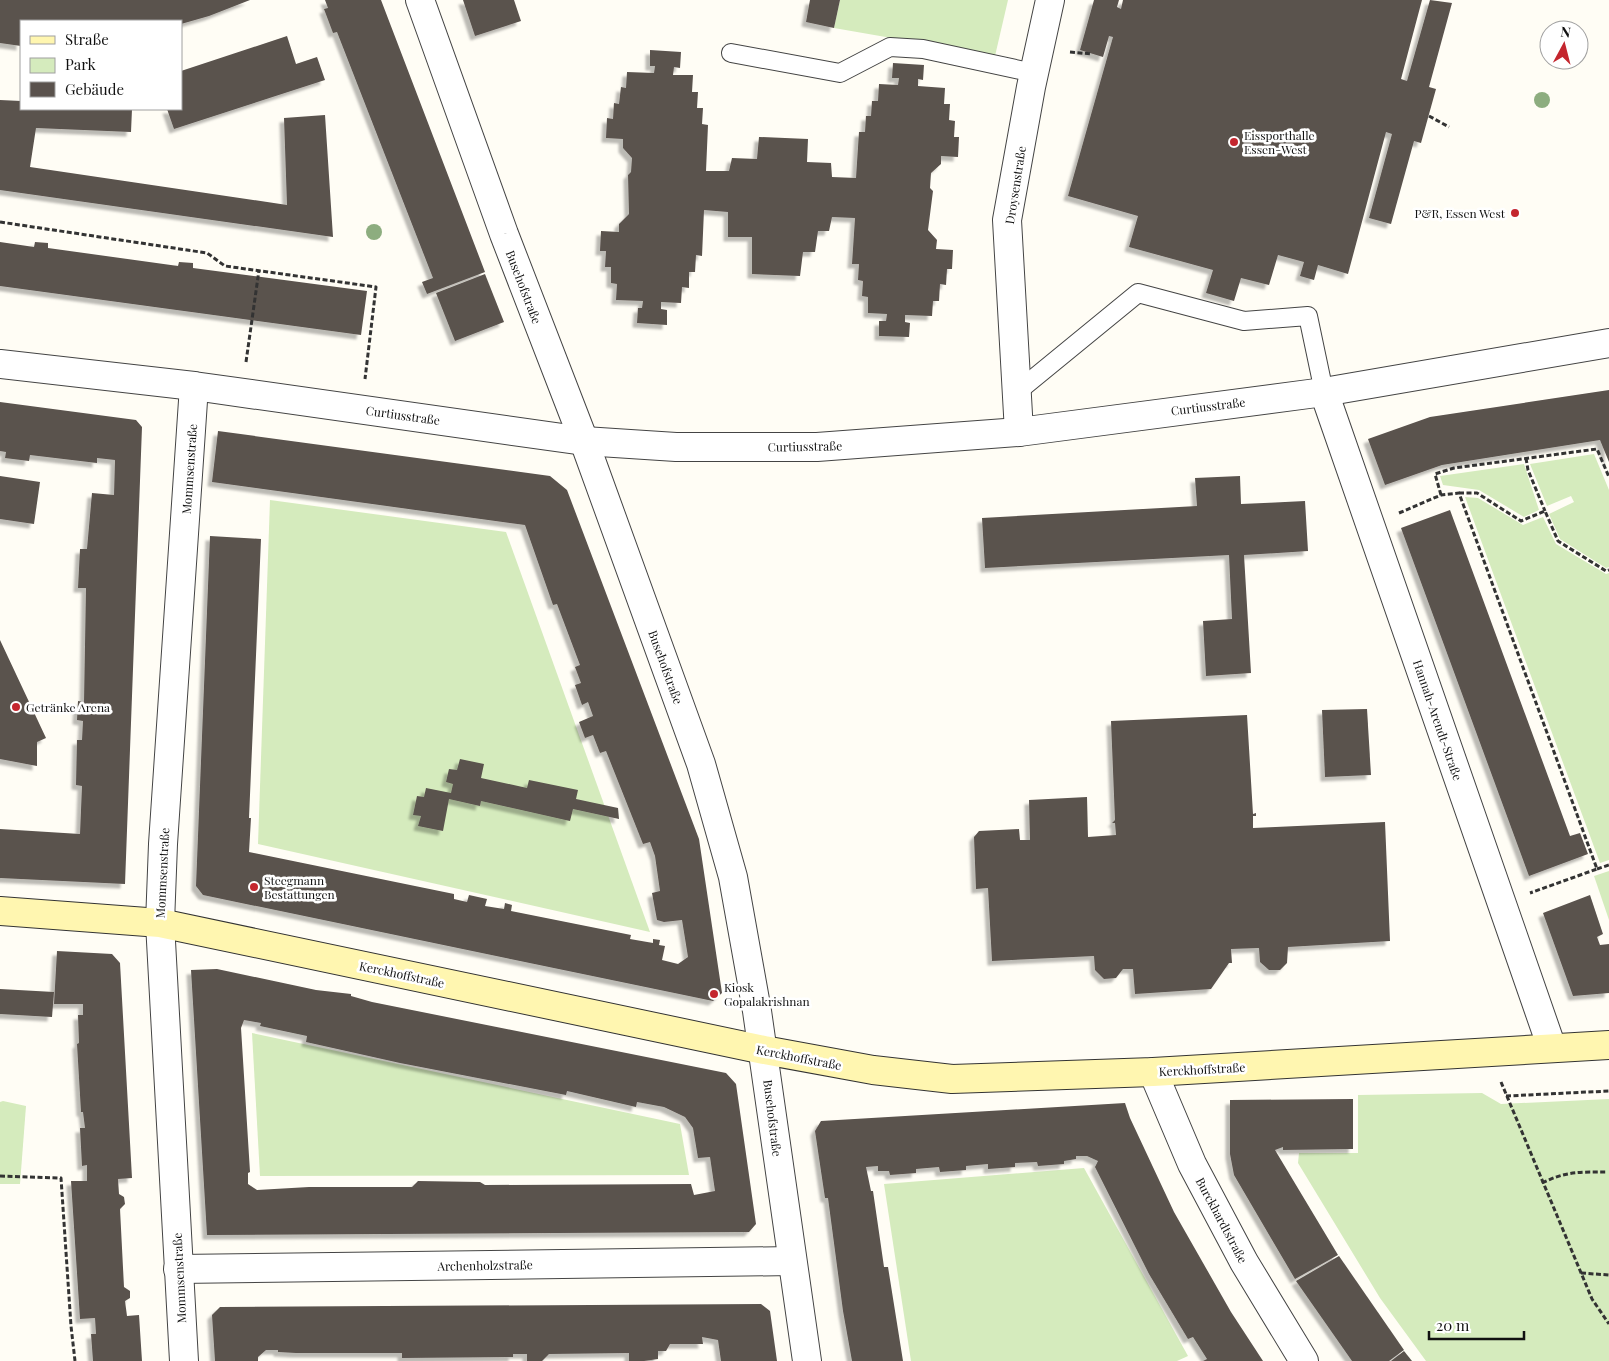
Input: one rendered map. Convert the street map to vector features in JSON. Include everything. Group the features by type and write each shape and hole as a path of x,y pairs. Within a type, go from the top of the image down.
{"street":[{"name":"Busehofstraße","path":"420,0 504,234 584,441 701,764 733,878 764,1050 807,1361"},
{"name":"Droysenstraße","path":"1019,432 1007,220 1034,72 1050,0"},
{"name":"Curtiusstraße","path":"0,364 194,386 584,441 676,447 817,447 1019,432 1190,403 1324,392 1609,343"},
{"name":"Mommsenstraße","path":"184,1361 160,923 163,844 194,386"},
{"name":"Hannah-Arendt-Straße","path":"1324,392 1552,1048"},
{"name":"Kerckhoffstraße","path":"0,911 160,923 764,1050 873,1070 952,1079 1153,1072 1609,1045"},
{"name":"Burckhardtstraße","path":"1153,1072 1192,1164 1244,1262 1304,1361"},
{"name":"Archenholzstraße","path":"178,1269 792,1261"}],"lane":[{"path":"731,53 840,73 890,47 923,49 1034,72"},
{"path":"1017,392 1138,293 1244,321 1308,316 1324,392"}],"path":[{"path":"1429,116 1449,127"},
{"path":"0,222 207,253 225,266 376,288 361,410"},
{"path":"242,393 259,270"},
{"path":"1441,495 1435,474 1454,468 1597,448 1609,477"},
{"path":"1526,458 1528,470 1558,541 1606,571 1609,570"},
{"path":"1370,524 1441,495 1459,493 1477,493 1521,521 1545,511"},
{"path":"1459,493 1597,869"},
{"path":"1502,903 1609,865"},
{"path":"1488,1052 1592,1299 1609,1324"},
{"path":"1506,1096 1609,1091"},
{"path":"1542,1183 1558,1175 1572,1172 1607,1172"},
{"path":"0,1176 61,1178 70,1326 75,1361"},
{"path":"1581,1273 1609,1275"}],"green space":[{"path":"840,0 1008,0 995,56 834,28"},
{"path":"1594,454 1609,490 1609,567 1606,568 1560,539 1549,514 1574,502 1571,496 1547,506 1530,464"},
{"path":"1524,464 1539,510 1524,517 1479,490 1443,485 1440,476"},
{"path":"1465,497 1478,498 1523,525 1543,517 1556,544 1606,574 1609,573 1609,860 1600,863"},
{"path":"270,500 506,532 650,932 258,844"},
{"path":"1609,871 1609,920 1594,876"},
{"path":"252,1033 680,1124 689,1175 260,1176"},
{"path":"1482,1093 1501,1104 1609,1099 1609,1361 1426,1361 1380,1298 1298,1163 1299,1153 1358,1153 1358,1095"},
{"path":"0,1102 26,1106 20,1184 0,1184"},
{"path":"1084,1168 1188,1356 1177,1361 911,1361 884,1184"}],"building":[{"path":"0,0 250,0 209,16 182,24 182,20 20,20 20,46 0,43"},
{"path":"325,0 381,0 485,272 427,294 422,282 433,278 337,32 333,33 324,9 328,8"},
{"path":"463,0 514,0 521,21 475,36"},
{"path":"810,0 840,0 834,28 806,22"},
{"name":"Eissporthalle Essen-West","path":"1094,0 1119,0 1117,7 1121,9 1123,0 1422,0 1401,79 1407,81 1430,0 1452,3 1429,87 1436,89 1421,143 1414,141 1391,224 1369,218 1392,134 1386,132 1348,274 1318,265 1314,280 1300,276 1304,262 1278,255 1269,285 1241,278 1234,301 1206,293 1213,270 1129,247 1138,216 1068,196 1113,37 1109,36 1103,57 1080,50"},
{"path":"287,36 296,64 317,57 325,80 174,129 167,110 182,110 182,71"},
{"path":"650,50 681,52 680,68 674,67 673,75 693,75 692,92 698,92 697,108 703,108 702,124 708,125 706,171 729,171 732,158 757,159 759,137 808,139 807,162 831,163 832,177 856,178 859,132 865,132 866,116 871,116 872,101 878,101 879,84 898,85 899,78 892,78 893,63 924,65 923,80 918,79 918,86 945,88 944,104 950,104 949,120 955,121 954,137 959,137 958,157 941,156 941,164 931,173 930,188 933,191 928,230 937,240 936,249 953,250 952,269 947,269 946,285 940,284 939,301 933,301 932,316 905,315 905,322 910,323 909,337 879,336 879,321 886,321 887,314 868,313 868,297 862,296 863,281 858,280 859,264 852,264 855,218 832,217 829,231 818,231 815,252 803,252 800,276 752,274 752,237 728,237 728,212 704,210 702,256 696,255 695,272 689,272 689,288 682,287 681,303 661,302 661,309 667,310 667,325 637,323 638,308 642,308 643,301 616,300 617,284 611,283 611,267 605,267 606,251 600,251 601,231 619,232 619,224 629,214 628,175 631,172 632,158 623,148 623,139 606,138 607,118 613,119 614,103 619,104 621,87 626,88 627,72 654,73 655,66 650,66"},
{"path":"0,100 20,101 20,110 132,110 131,132 36,128 30,167 287,205 284,118 325,115 333,237 0,190"},
{"path":"0,242 34,247 35,242 48,243 48,248 178,266 179,262 193,263 193,268 367,291 361,335 0,286"},
{"path":"485,274 504,322 455,341 436,293"},
{"path":"1609,390 1609,462 1600,440 1442,465 1385,485 1368,439 1430,417"},
{"path":"0,402 136,420 142,427 125,884 0,878 0,829 80,834 82,786 76,785 77,740 82,740 83,721 77,720 78,701 84,702 86,588 78,588 80,549 87,549 92,493 114,495 115,460 97,458 97,463 30,455 29,461 5,458 6,452 0,451"},
{"path":"218,431 550,476 567,490 699,839 722,993 713,1001 203,895 196,886 210,536 261,539 249,852 454,894 454,899 467,902 469,895 487,899 485,906 504,909 505,903 512,905 511,911 631,935 630,939 653,943 653,939 660,940 659,945 665,946 662,960 678,964 688,957 682,920 664,922 657,920 652,893 660,891 655,856 650,842 643,844 606,751 600,753 593,735 585,738 579,722 593,716 588,702 582,705 575,685 581,683 575,667 580,665 557,604 553,605 525,525 212,482"},
{"path":"0,476 40,482 34,524 0,519"},
{"path":"1240,476 1241,504 1305,501 1308,551 1244,555 1251,673 1206,676 1203,621 1232,619 1229,555 985,568 982,518 1197,506 1195,478"},
{"path":"1450,510 1570,836 1580,833 1588,854 1529,876 1401,528"},
{"name":"Getränke Arena","path":"0,640 46,738 37,742 37,766 0,759"},
{"path":"1367,709 1371,775 1325,777 1322,710"},
{"path":"1247,715 1253,814 1256,813 1256,816 1253,816 1253,828 1385,822 1390,941 1288,947 1287,963 1280,970 1269,970 1260,962 1259,948 1231,949 1232,963 1229,963 1211,989 1135,994 1133,969 1123,969 1116,978 1104,979 1095,970 1094,956 992,961 988,888 976,889 974,837 979,831 1019,829 1020,840 1030,840 1029,800 1087,797 1088,837 1116,835 1115,823 1112,823 1115,820 1111,721"},
{"path":"460,759 484,764 481,778 527,788 529,780 578,790 576,799 618,808 619,819 573,809 570,821 481,801 480,806 449,799 443,831 418,826 421,816 413,815 417,796 424,797 426,788 451,793 453,784 446,782 449,769 457,770"},
{"path":"1590,895 1603,934 1597,937 1600,945 1609,944 1609,993 1573,996 1543,913"},
{"path":"57,951 112,954 120,963 132,1178 118,1179 119,1194 124,1197 125,1204 120,1209 124,1287 130,1291 130,1298 125,1301 127,1316 139,1315 142,1361 93,1361 91,1334 96,1334 95,1318 80,1319 71,1181 87,1181 87,1165 82,1166 80,1128 85,1128 83,1112 81,1112 77,1044 79,1043 78,1015 83,1015 83,1004 54,1004"},
{"path":"217,969 316,990 351,994 351,996 372,1002 726,1073 736,1084 756,1224 749,1232 207,1235 191,970","holes":["244,1020 261,1023 260,1026 307,1036 306,1042 400,1063 566,1095 567,1091 636,1107 637,1102 664,1107 685,1117 693,1128 698,1158 710,1157 715,1191 694,1195 691,1184 485,1185 480,1182 418,1181 412,1187 309,1187 257,1190 248,1184 248,1173 250,1172 241,1028"]},
{"path":"0,989 54,992 52,1017 0,1014"},
{"path":"1353,1099 1353,1149 1283,1150 1283,1147 1275,1150 1338,1255 1295,1279 1234,1175 1230,1154 1230,1100"},
{"path":"1125,1103 1130,1118 1174,1212 1231,1312 1263,1361 1203,1361 1207,1359 1193,1337 1188,1339 1149,1274 1095,1167 1098,1161 1087,1156 1076,1156 1076,1159 1064,1161 1064,1164 1038,1166 1037,1162 1015,1163 1015,1167 988,1169 988,1164 966,1166 966,1170 940,1172 939,1167 916,1169 916,1173 890,1175 889,1171 878,1171 878,1166 866,1167 871,1191 873,1191 884,1267 888,1267 903,1361 852,1361 843,1311 828,1198 825,1198 815,1131 821,1121"},
{"path":"1339,1256 1404,1350 1389,1361 1352,1361 1296,1281"},
{"path":"761,1304 770,1311 777,1361 721,1361 718,1340 702,1337 703,1344 670,1344 666,1351 658,1351 658,1359 644,1361 629,1361 629,1353 549,1354 542,1361 527,1361 527,1354 513,1354 513,1357 402,1358 402,1353 296,1353 266,1350 258,1357 258,1361 215,1361 212,1315 220,1307"},
{"path":"1404,1351 1412,1361 1391,1361"}],"place":[{"name":"Eissporthalle Essen-West","path":"1234,142"},
{"name":"P&R, Essen West","path":"1515,213"},
{"name":"Getränke Arena","path":"16,707"},
{"name":"Steegmann Bestattungen","path":"254,887"},
{"name":"Kiosk Gopalakrishnan","path":"714,994"}]}
